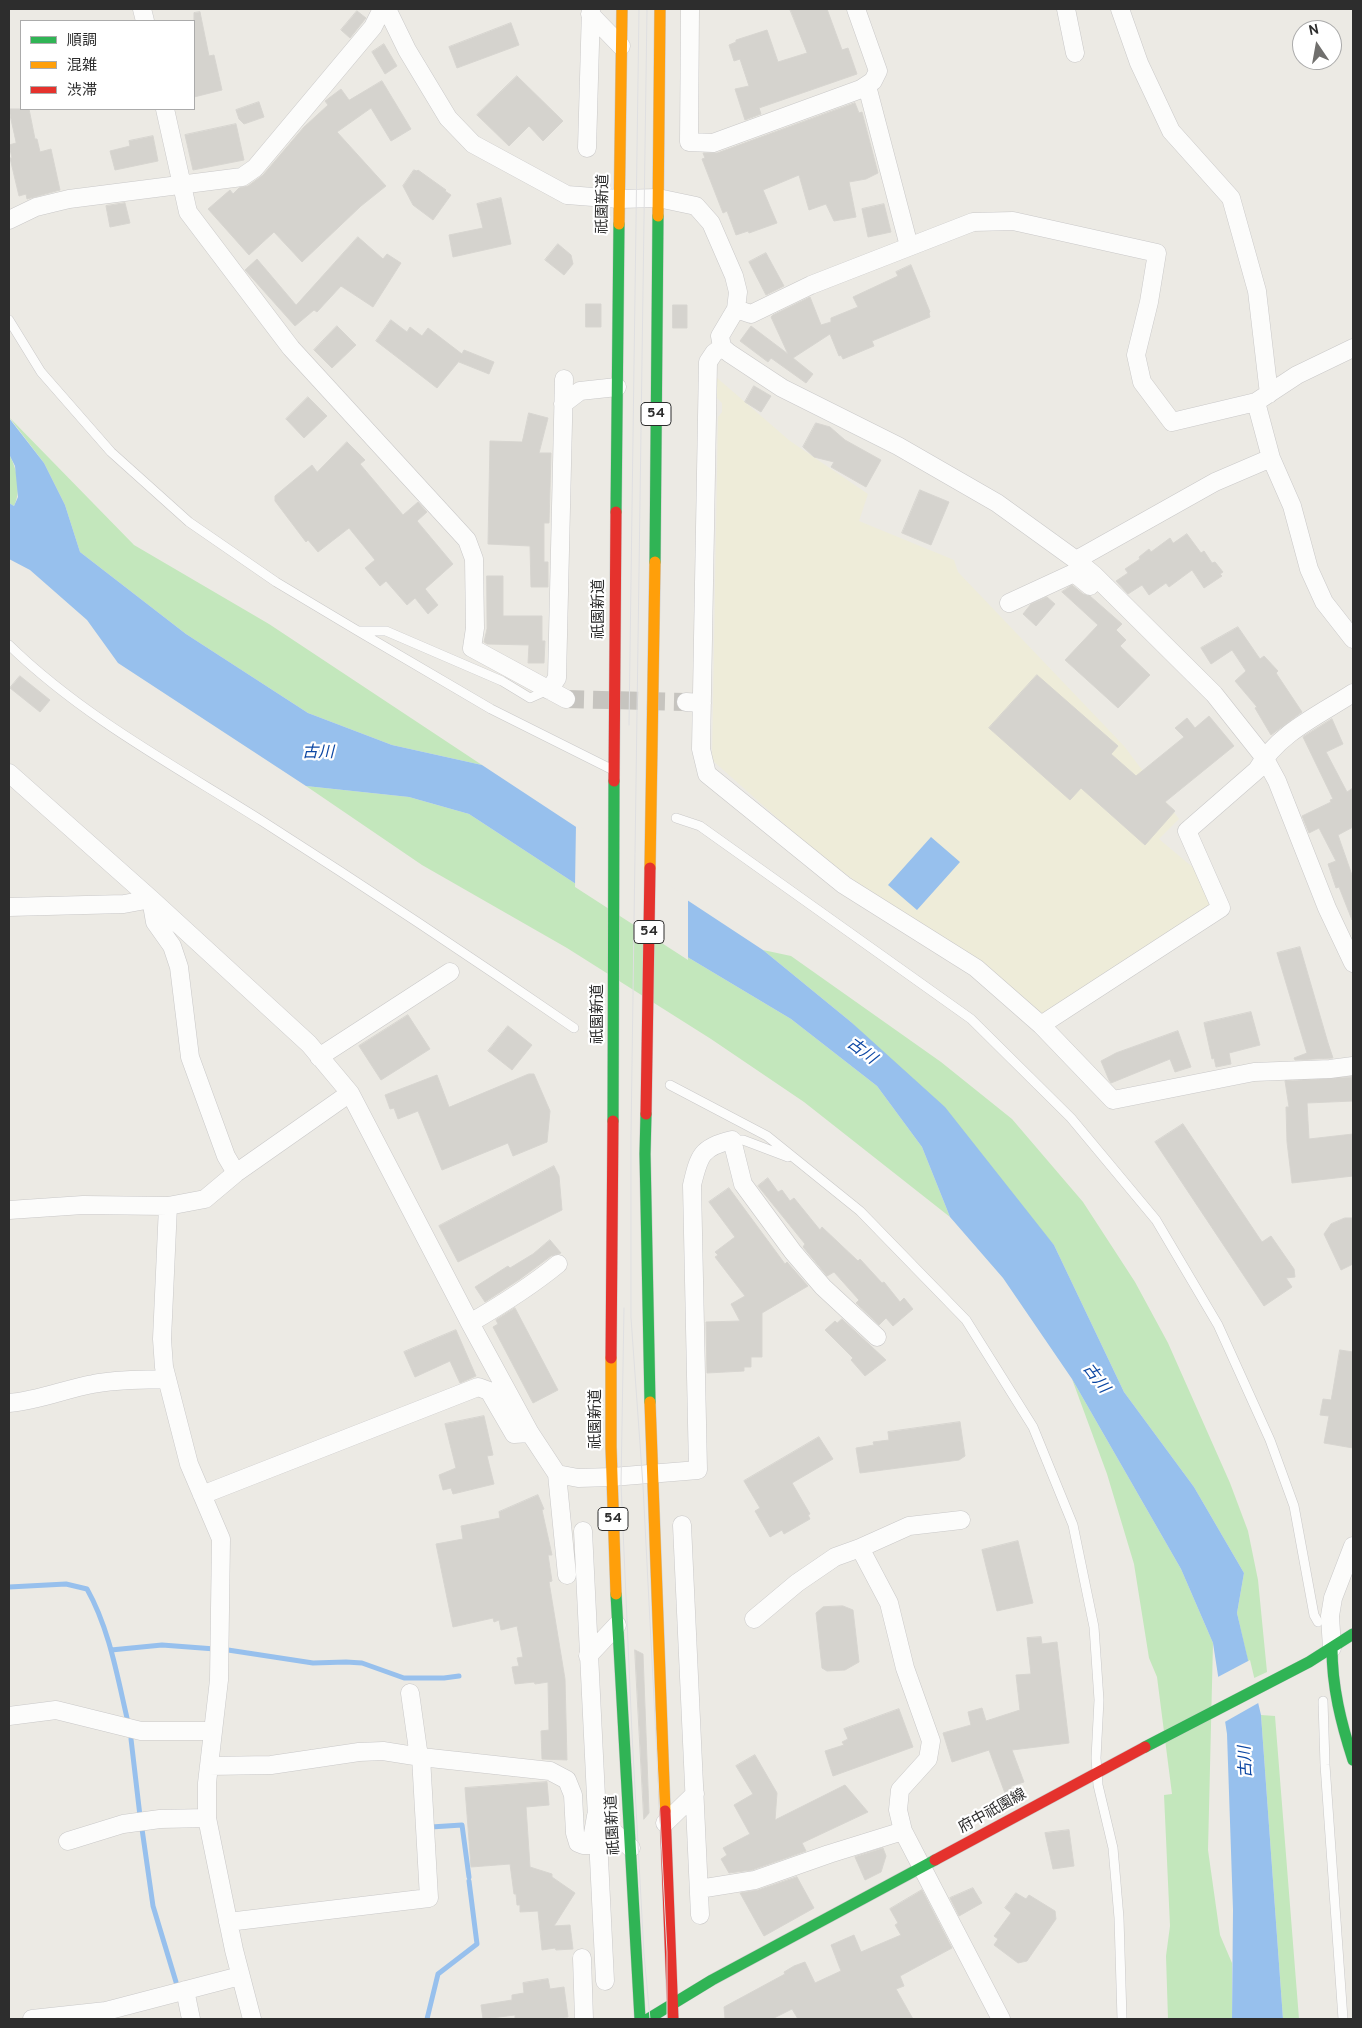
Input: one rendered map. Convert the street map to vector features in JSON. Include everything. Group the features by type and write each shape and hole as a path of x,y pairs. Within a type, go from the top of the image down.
{"main road":[{"name":"祇園新道","path":"622,9 614,771 612,1477 617,1625 640,2019"},
{"name":"54","path":"660,9 648,1045 645,1154 650,1473 673,2019"},
{"name":"府中祇園線","path":"648,2019 712,1980 921,1869 1115,1762 1309,1662 1353,1634"},
{"path":"1332,1648 1332,1672 1336,1702 1353,1760"}],"street":[{"path":"9,220 36,207 69,199 242,177 255,168 373,28 382,9"},
{"path":"387,9 407,50 448,118 473,144 568,196 619,199 658,198 696,206 711,223 734,276 738,292 736,309 720,336 722,347 729,353 782,388 898,446 997,502 1076,560 1104,585 1214,694 1264,757 1277,781 1327,908 1353,963"},
{"path":"690,9 689,142 713,142 861,89 873,81 878,71 856,9"},
{"path":"1066,9 1075,53"},
{"path":"1120,9 1139,64 1171,131 1231,198 1257,291 1263,398 1271,458 1292,506 1312,578 1324,602 1353,638"},
{"path":"590,12 621,46"},
{"path":"587,148 590,12"},
{"path":"866,86 909,246"},
{"path":"165,110 188,212 291,348 466,540 474,559 475,628 472,648 566,699"},
{"path":"736,309 751,314 811,285 973,222 1013,221 1157,253 1150,302 1136,356 1142,382 1172,422 1263,398 1297,375 1353,348"},
{"path":"722,347 714,353 708,362 694,703 707,774 844,886 976,968 1041,1025 1113,1100 1254,1072 1330,1070 1353,1066"},
{"path":"548,690 557,678 564,379"},
{"path":"563,404 580,391 617,387"},
{"path":"1076,560 1215,482 1271,458"},
{"path":"1009,603 1074,573 1097,592 1104,585"},
{"path":"1041,1025 1221,908 1187,830 1257,770 1264,757 1281,739 1353,693"},
{"path":"9,773 151,899 309,1044 350,1093 470,1323 530,1433 557,1474 567,1575"},
{"path":"9,908 124,904 151,899"},
{"path":"151,899 156,922 172,946 179,967 190,1057 226,1156 236,1173"},
{"path":"319,1057 450,972"},
{"path":"9,1210 83,1205 168,1206 205,1199 236,1173 350,1093"},
{"path":"557,1474 578,1478 698,1470 692,1185 699,1158 714,1144 732,1140 744,1184 793,1252 823,1288 877,1337"},
{"path":"168,1206 162,1339 164,1368 189,1464 221,1539 219,1680 209,1766 207,1818 240,1976 252,2019"},
{"path":"470,1323 509,1301 558,1264"},
{"path":"9,1403 116,1380 167,1379"},
{"path":"202,1495 478,1388 489,1391 514,1434 530,1433"},
{"path":"754,1620 797,1582 835,1557 909,1526 961,1520"},
{"path":"682,1526 700,1915"},
{"path":"583,1531 605,1981"},
{"path":"1332,1648 1330,1616 1333,1598 1353,1546"},
{"path":"860,1548 889,1603 905,1668 931,1740 928,1759 900,1790 898,1810 903,1831 921,1869 1001,2019"},
{"path":"656,1605 686,1639"},
{"path":"588,1656 617,1625"},
{"path":"228,1922 429,1898 421,1757 418,1750 410,1693"},
{"path":"9,1716 56,1710 141,1731 213,1731"},
{"path":"209,1766 271,1765 359,1752 383,1751 550,1771 567,1780 573,1795 575,1833 578,1843 591,1845 596,1816"},
{"path":"665,1824 695,1794"},
{"path":"596,1816 631,1848"},
{"path":"68,1841 123,1824 160,1819 207,1818"},
{"path":"699,1889 755,1880 903,1831"},
{"path":"582,1958 584,2019"},
{"path":"32,2019 106,2011 240,1976"},
{"path":"185,1990 192,2019"}],"lane":[{"path":"9,320 41,372 111,452 189,522 276,582 490,709 614,771"},
{"path":"358,631 386,631 502,682 530,698 548,690"},
{"path":"9,645 31,666 114,730 261,820 448,941 574,1028"},
{"path":"676,818 700,826 971,1020 1071,1118 1156,1220 1218,1325 1270,1440 1294,1506 1314,1615 1318,1622"},
{"path":"670,1085 767,1136 860,1211 966,1320 1033,1427 1073,1524 1094,1627 1099,1700 1097,1773 1113,1848 1119,1918 1122,2019"},
{"path":"732,1140 743,1140 797,1161"},
{"path":"1322,1701 1343,2019"}],"shaded area":[{"path":"716,377 790,441 868,494 859,521 954,560 958,572 1124,746 1179,819 1159,839 1196,870 1211,904 1044,1017 857,887 854,880 819,855 712,760 718,417 722,412 722,403 717,398"}],"green space":[{"path":"9,417 134,545 269,624 482,765 392,745 308,713 186,634 80,552 65,505 44,463"},
{"path":"9,454 18,480 18,493 14,506 9,503"},
{"path":"306,786 409,797 469,814 689,958 791,1019 877,1086 922,1147 950,1217 804,1102 711,1039 567,948 422,865"},
{"path":"763,950 791,956 941,1062 1012,1119 1083,1202 1135,1282 1168,1343 1230,1483 1248,1531 1258,1580 1267,1672 1252,1679 1237,1613 1244,1573 1194,1487 1124,1392 1054,1245 851,1022"},
{"path":"1072,1379 1181,1569 1213,1643 1208,1850 1220,1935 1232,1963 1232,2019 1168,2019 1166,1956 1170,1926 1164,1795 1172,1794 1157,1677 1149,1658 1134,1564 1107,1474"},
{"path":"1261,1715 1275,1716 1299,2019 1283,2019"}],"water":[{"name":"古川","path":"9,418 44,463 65,505 80,552 186,634 308,713 392,745 482,765 763,950 851,1022 945,1107 1054,1245 1124,1392 1194,1487 1244,1573 1237,1613 1261,1715 1283,2019 1232,2019 1233,1910 1227,1734 1213,1643 1181,1569 1072,1379 1003,1278 950,1217 922,1147 877,1086 791,1019 689,958 469,814 409,797 306,786 118,663 87,620 30,570 9,559 9,503 14,506 18,497 15,466 9,454"},
{"path":"931,837 960,862 917,910 888,885"}],"pier":[{"path":"576,824 688,898 688,960 575,887"},
{"path":"1250,1660 1260,1702 1223,1723 1216,1678"}],"building":[{"path":"790,9 827,9 842,50 848,48 857,74 759,108 761,114 745,120 735,89 749,86 740,59 734,61 729,45 736,42 736,40 767,30 778,62 807,53"},
{"path":"357,11 366,18 350,38 341,30"},
{"path":"200,12 209,56 214,55 222,90 195,97 195,20 194,13"},
{"path":"511,23 519,45 457,68 449,47"},
{"path":"384,44 397,66 385,74 372,52"},
{"path":"517,76 563,121 543,141 529,126 509,146 477,115"},
{"path":"382,81 411,129 391,141 371,108 337,132 386,186 361,206 302,262 274,232 249,255 208,209 230,190 233,194 239,188 248,186 263,175 304,127 328,105 325,101 341,89 349,100"},
{"path":"259,102 264,117 244,124 239,119 236,110"},
{"path":"855,103 859,113 862,112 878,173 866,179 849,182 856,217 834,221 826,204 809,210 799,175 763,190 777,223 749,233 748,231 736,235 727,211 723,213 702,159 705,158 703,153 717,153"},
{"path":"9,109 29,110 35,139 37,139 40,152 51,149 60,190 27,199 26,194 19,196 10,158 12,158 9,145 16,143"},
{"path":"236,124 244,160 193,170 185,135"},
{"path":"153,136 158,161 115,170 110,151 130,146 129,141"},
{"path":"414,170 418,170 451,195 433,220 413,205 403,186"},
{"path":"501,198 511,244 453,257 449,235 483,228 477,204"},
{"path":"125,203 130,223 110,227 106,206"},
{"path":"884,204 891,232 868,237 862,209"},
{"path":"358,237 383,259 387,254 401,263 373,307 341,286 317,312 314,310 295,326 245,270 257,259 296,305"},
{"path":"558,244 571,255 573,264 564,275 545,260"},
{"path":"766,253 784,286 766,295 749,262"},
{"path":"911,265 930,312 930,317 872,341 874,346 843,359 841,355 839,356 830,334 793,358 813,374 806,383 771,358 768,362 740,341 751,326 788,354 771,317 773,315 810,297 821,325 831,322 831,318 858,307 853,297 898,276 896,272"},
{"path":"586,304 601,304 601,327 586,327"},
{"path":"673,305 687,305 687,328 673,328"},
{"path":"391,320 407,332 410,327 422,336 428,328 462,354 464,350 494,362 489,374 459,362 460,360 437,388 376,341"},
{"path":"337,326 356,345 332,368 314,350"},
{"path":"754,386 771,396 761,412 745,402"},
{"path":"308,397 327,416 304,438 286,419"},
{"path":"529,413 548,418 539,453 551,453 549,523 544,523 544,562 548,562 548,587 531,587 530,546 488,544 490,441 522,442"},
{"path":"816,423 830,427 845,440 881,460 866,487 831,467 834,462 814,457 803,447"},
{"path":"347,442 365,460 360,464 403,515 418,502 427,512 417,521 453,564 425,589 438,605 428,614 415,598 407,605 386,581 380,586 365,568 375,560 349,528 318,552 308,540 306,542 275,501 275,496 312,465 317,472"},
{"path":"920,490 949,502 931,545 902,533"},
{"path":"1187,534 1201,553 1204,551 1212,563 1215,562 1223,572 1220,574 1222,576 1204,588 1192,570 1169,587 1166,583 1149,595 1142,585 1128,594 1116,581 1128,573 1125,569 1140,559 1139,557 1149,549 1151,552 1170,538 1173,543"},
{"path":"487,576 503,576 503,616 542,616 542,641 545,641 544,663 528,663 529,645 487,644 484,642 487,629"},
{"path":"1072,585 1083,594 1090,596 1122,624 1116,630 1126,640 1120,646 1150,675 1118,708 1065,660 1098,625 1062,592"},
{"path":"1047,597 1055,604 1036,626 1023,614 1031,604"},
{"path":"1238,627 1260,659 1264,656 1278,671 1276,673 1302,712 1271,735 1255,708 1257,707 1235,681 1246,671 1232,650 1211,664 1201,648"},
{"path":"1037,675 1118,746 1111,754 1136,776 1184,737 1175,728 1187,718 1195,728 1209,716 1234,746 1165,802 1175,811 1145,845 1081,788 1070,800 989,728"},
{"path":"20,676 50,700 40,712 10,688"},
{"path":"1332,719 1343,744 1326,752 1347,792 1353,788 1353,827 1338,835 1353,878 1352,920 1339,887 1336,888 1328,864 1336,861 1319,828 1309,833 1302,816 1331,802 1330,800 1333,799 1303,737"},
{"path":"1300,947 1333,1058 1295,1060 1294,1058 1307,1053 1277,953"},
{"path":"1251,1012 1260,1045 1229,1053 1231,1064 1216,1067 1214,1058 1212,1059 1204,1023"},
{"path":"408,1015 430,1049 381,1080 359,1046"},
{"path":"508,1026 532,1045 512,1070 488,1051"},
{"path":"1178,1031 1191,1067 1175,1072 1170,1059 1111,1083 1101,1061 1116,1053"},
{"path":"529,1074 534,1074 550,1111 547,1142 513,1156 508,1143 442,1170 418,1111 398,1119 394,1108 390,1109 385,1095 437,1075 449,1107"},
{"path":"1353,1077 1353,1101 1307,1103 1309,1139 1353,1134 1353,1176 1292,1183 1287,1142 1286,1107 1289,1107 1285,1081"},
{"path":"1183,1124 1262,1242 1271,1236 1294,1269 1295,1277 1286,1278 1292,1287 1264,1306 1155,1142"},
{"path":"554,1166 559,1176 562,1210 458,1262 439,1226"},
{"path":"768,1178 778,1192 782,1190 790,1201 794,1198 820,1230 822,1227 858,1261 860,1259 882,1283 884,1282 900,1302 904,1298 913,1309 893,1326 886,1318 879,1325 856,1303 859,1300 834,1272 827,1276 803,1247 805,1244 758,1186"},
{"path":"729,1188 785,1264 787,1262 808,1286 762,1313 762,1357 751,1357 751,1367 744,1367 744,1371 707,1373 706,1322 740,1321 731,1304 745,1296 715,1257 718,1255 715,1252 735,1237 709,1202"},
{"path":"1345,1218 1353,1218 1353,1264 1341,1270 1324,1234 1331,1224"},
{"path":"550,1240 561,1253 551,1256 485,1302 475,1287 508,1266 510,1268 533,1254"},
{"path":"515,1308 558,1390 533,1403 493,1327 498,1324 496,1320"},
{"path":"842,1319 886,1360 865,1376 851,1360 853,1358 825,1330 835,1321 837,1323"},
{"path":"456,1330 476,1376 460,1383 450,1361 415,1377 404,1352"},
{"path":"1340,1350 1353,1352 1353,1448 1324,1443 1329,1416 1320,1415 1323,1399 1331,1400"},
{"path":"484,1416 493,1455 487,1456 494,1484 453,1494 451,1488 443,1490 439,1475 456,1468 445,1424"},
{"path":"960,1422 965,1456 959,1460 860,1473 856,1448 874,1445 873,1442 889,1440 888,1432"},
{"path":"819,1437 833,1459 792,1483 810,1514 808,1515 810,1519 784,1534 782,1530 770,1537 755,1511 760,1508 744,1481"},
{"path":"538,1495 544,1509 542,1510 552,1555 548,1555 552,1581 549,1582 565,1679 567,1760 542,1759 541,1731 549,1730 548,1682 515,1684 512,1667 519,1666 517,1658 523,1657 517,1626 501,1630 499,1620 494,1622 493,1618 453,1627 436,1544 463,1539 461,1526 500,1518 499,1512"},
{"path":"1018,1541 1033,1603 997,1611 982,1550"},
{"path":"843,1606 853,1610 859,1662 845,1670 827,1671 822,1668 816,1613 823,1607"},
{"path":"1041,1637 1042,1644 1057,1642 1069,1743 1012,1750 1024,1782 1012,1786 1006,1796 989,1750 952,1762 943,1733 971,1725 968,1712 982,1708 986,1721 1020,1710 1016,1675 1031,1674 1027,1638"},
{"path":"635,1650 643,1654 649,1813 644,1819"},
{"path":"899,1709 913,1747 833,1776 825,1751 844,1745 842,1742 848,1739 844,1729"},
{"path":"755,1755 777,1793 775,1820 845,1785 868,1812 802,1843 806,1851 752,1870 729,1873 721,1859 727,1855 723,1848 750,1834 734,1805 753,1794 736,1766"},
{"path":"547,1782 549,1805 526,1807 530,1867 552,1874 552,1877 575,1893 554,1926 570,1925 573,1949 556,1950 555,1948 542,1950 538,1911 520,1912 520,1905 517,1905 516,1894 514,1894 510,1864 471,1867 465,1788"},
{"path":"1069,1830 1074,1866 1053,1869 1045,1833"},
{"path":"883,1848 886,1856 881,1872 865,1880 855,1857"},
{"path":"797,1877 814,1908 764,1936 740,1893 758,1890"},
{"path":"973,1888 982,1903 959,1916 950,1898"},
{"path":"922,1890 952,1948 900,1976 904,1986 896,1989 913,2019 798,2019 792,2009 772,2019 725,2019 724,2007 785,1974 784,1972 794,1966 805,1962 815,1983 841,1971 831,1945 854,1935 861,1952 901,1935 895,1925 898,1923 890,1909"},
{"path":"1016,1893 1026,1899 1029,1895 1055,1911 1056,1919 1027,1961 1018,1963 994,1945 998,1939 994,1936 1011,1913 1005,1908"},
{"path":"548,1979 550,1989 564,1987 568,2017 515,2019 515,2015 483,2019 481,2005 512,2000 512,1995 524,1993 523,1983"}],"waterway":[{"path":"9,1587 66,1584 87,1589 107,1636 127,1718"},
{"path":"111,1650 162,1645 215,1649"},
{"path":"228,1650 313,1663 362,1663 404,1678 459,1676"},
{"path":"131,1739 140,1816"},
{"path":"431,1825 431,1827 462,1825 469,1877"},
{"path":"142,1829 153,1906 176,1982"},
{"path":"427,2019 438,1974 477,1944 469,1881"}],"tunnel":[{"path":"566,699 686,702"}],"tram line":[{"path":"629,725 639,9"},
{"path":"647,9 631,1135 631,1318 643,1486 667,1952 667,2019"},
{"path":"624,1308 621,1484 632,1734 644,1954 650,2019"}],"traffic: fast":[{"path":"655,562 658,216"},
{"path":"616,512 619,224"},
{"path":"613,1121 614,781"},
{"path":"646,1114 645,1154 650,1402"},
{"path":"616,1594 640,2019"},
{"path":"1145,1747 1309,1662 1353,1634"},
{"path":"1332,1648 1338,1705 1353,1760"},
{"path":"648,2019 712,1980 935,1860"}],"traffic: slow":[{"path":"619,224 622,9"},
{"path":"658,216 660,9"},
{"path":"650,868 655,562"},
{"path":"611,1358 611,1447 616,1594"},
{"path":"650,1402 665,1811"}],"traffic: jam":[{"path":"614,781 616,512"},
{"path":"646,1114 650,868"},
{"path":"611,1358 613,1121"},
{"path":"935,1860 1145,1747"},
{"path":"665,1811 673,2019"}]}
